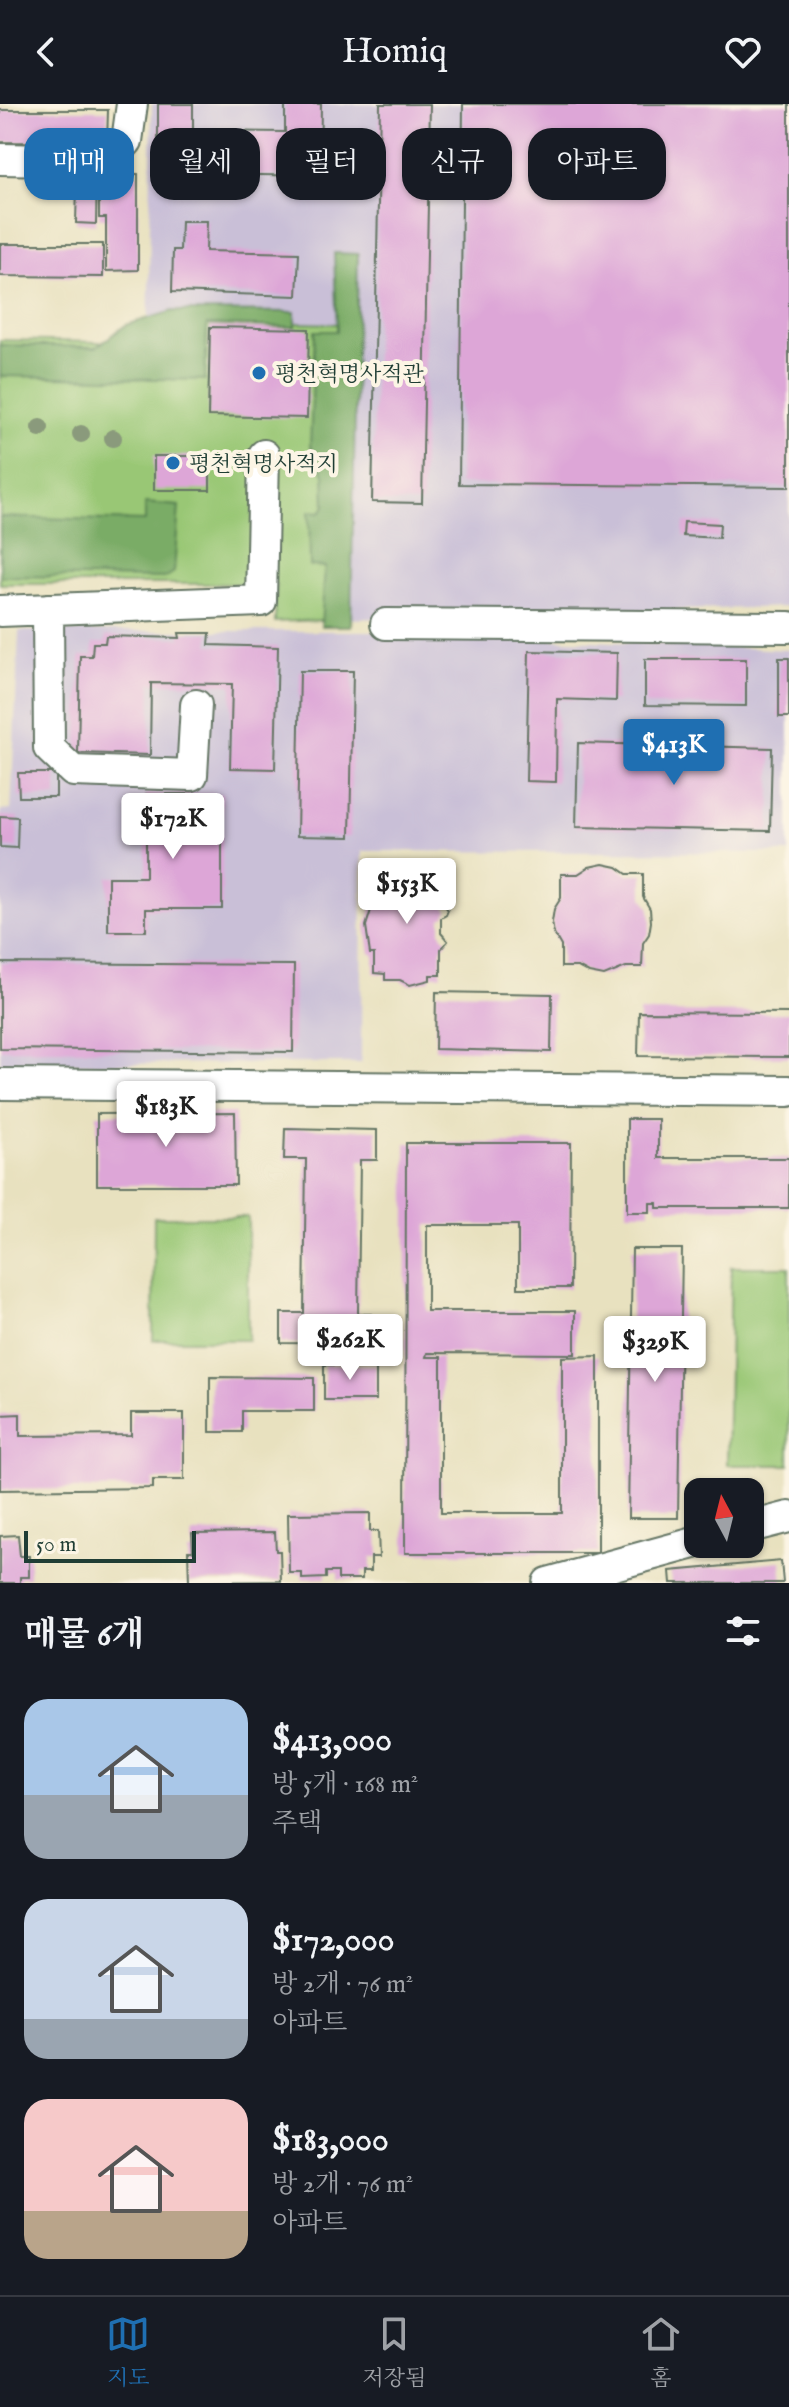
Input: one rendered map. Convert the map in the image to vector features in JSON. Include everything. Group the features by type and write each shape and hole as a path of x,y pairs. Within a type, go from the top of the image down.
{"street":[{"path":"0,159 108,161 127,141 132,104"},
{"path":"0,611 261,601 264,455"},
{"path":"48,609 49,748 73,771 192,775 196,705"},
{"path":"386,624 789,627"},
{"path":"0,1084 789,1091"},
{"path":"764,1523 789,1517"},
{"path":"548,1583 684,1546"}],"shaded area":[{"path":"152,104 789,104 789,607 346,619 148,343 150,200 260,200 260,128 152,128"},
{"path":"19,631 367,631 789,650 789,853 362,851 361,1063 0,1064 0,811 11,810"}],"green space":[{"path":"334,253 358,254 351,626 321,626 325,567 310,566 309,511 321,512 325,506 324,474 310,446 315,331 337,331"},
{"path":"173,311 295,312 295,327 207,325 205,380 0,376 0,345 96,347 126,325"},
{"name":"평천혁명사적지","path":"202,321 345,324 346,619 275,622 276,584 0,584 0,340 148,343"},
{"path":"145,503 179,506 174,572 165,578 0,576 0,517 145,521"},
{"path":"154,1217 248,1217 248,1340 153,1340"},
{"path":"731,1267 789,1267 789,1465 727,1465"}],"building":[{"path":"158,104 193,104 193,128 158,128"},
{"path":"285,104 321,104 321,128 285,128"},
{"path":"380,104 430,104 430,128 402,128 402,200 428,200 422,503 372,502 378,200 386,200 386,128 380,128"},
{"path":"463,104 789,104 789,487 459,484 462,200 512,200 512,128 463,128"},
{"path":"0,110 108,110 107,128 24,128 24,142 0,142"},
{"path":"260,132 276,132 276,175 260,175"},
{"path":"134,174 138,174 138,270 106,271 106,218 99,218 99,200 134,200"},
{"path":"77,200 96,200 96,224 76,223"},
{"path":"181,221 207,221 206,251 299,253 297,296 172,292 173,250 180,250"},
{"path":"0,244 103,244 103,277 0,276"},
{"name":"평천혁명사적관","path":"210,327 309,329 307,418 208,416"},
{"path":"154,456 210,456 210,490 154,490"},
{"path":"684,522 720,524 719,538 683,536"},
{"path":"179,633 210,633 209,645 278,647 275,769 230,768 232,684 151,683 150,755 78,753 80,656 92,656 93,643 105,643 106,636 180,638"},
{"path":"529,651 617,653 616,701 557,699 556,782 526,781"},
{"path":"779,658 789,658 789,717 779,717"},
{"path":"645,659 746,659 746,706 645,705"},
{"path":"300,671 353,671 350,837 297,836"},
{"path":"578,743 772,748 770,831 576,827"},
{"path":"18,773 56,773 56,797 19,797"},
{"path":"146,794 222,794 222,909 146,909 146,931 108,931 108,877 146,877"},
{"path":"0,816 18,817 17,848 0,847"},
{"path":"603,864 617,867 627,874 643,874 643,897 650,909 651,922 649,934 643,943 642,967 626,967 604,976 578,967 561,967 561,946 552,922 554,909 561,898 561,874 578,874 589,867"},
{"path":"376,871 433,872 432,876 442,876 442,902 448,910 441,918 441,933 448,941 441,949 441,975 430,975 430,980 410,985 400,980 385,980 385,974 374,973 374,954 370,954 366,926 371,910 371,894 376,894"},
{"path":"0,963 294,965 293,1052 0,1049"},
{"path":"436,992 552,994 551,1052 435,1049"},
{"path":"639,1012 789,1013 789,1057 638,1056"},
{"path":"235,1113 236,1185 97,1185 97,1114"},
{"path":"627,1119 658,1119 658,1158 789,1158 789,1208 657,1208 657,1203 650,1203 650,1212 627,1212"},
{"path":"285,1128 377,1130 377,1160 360,1160 358,1314 372,1314 372,1344 281,1343 281,1313 304,1313 306,1159 284,1159"},
{"path":"406,1143 571,1143 570,1288 518,1288 518,1225 427,1225 427,1311 575,1311 575,1354 427,1353 426,1357 441,1357 441,1513 562,1513 562,1357 598,1356 598,1553 405,1553"},
{"path":"632,1249 682,1249 678,1518 628,1518"},
{"path":"324,1365 376,1365 376,1400 324,1400"},
{"path":"210,1377 314,1378 314,1411 242,1411 242,1432 210,1432"},
{"path":"131,1413 184,1413 184,1480 153,1480 153,1488 0,1490 0,1415 20,1414 20,1436 131,1435"},
{"path":"370,1513 370,1531 378,1531 379,1557 371,1557 371,1571 362,1571 362,1579 338,1579 338,1572 326,1572 326,1578 302,1579 302,1573 289,1573 288,1514"},
{"path":"275,1532 276,1551 280,1551 281,1581 189,1582 188,1551 193,1551 192,1533"},
{"path":"18,1535 20,1556 29,1556 29,1577 20,1577 20,1583 0,1583 0,1536"},
{"path":"781,1561 783,1583 671,1583 670,1571"}],"place":[{"name":"평천혁명사적관","path":"259,373"},
{"name":"평천혁명사적지","path":"173,463"}]}
